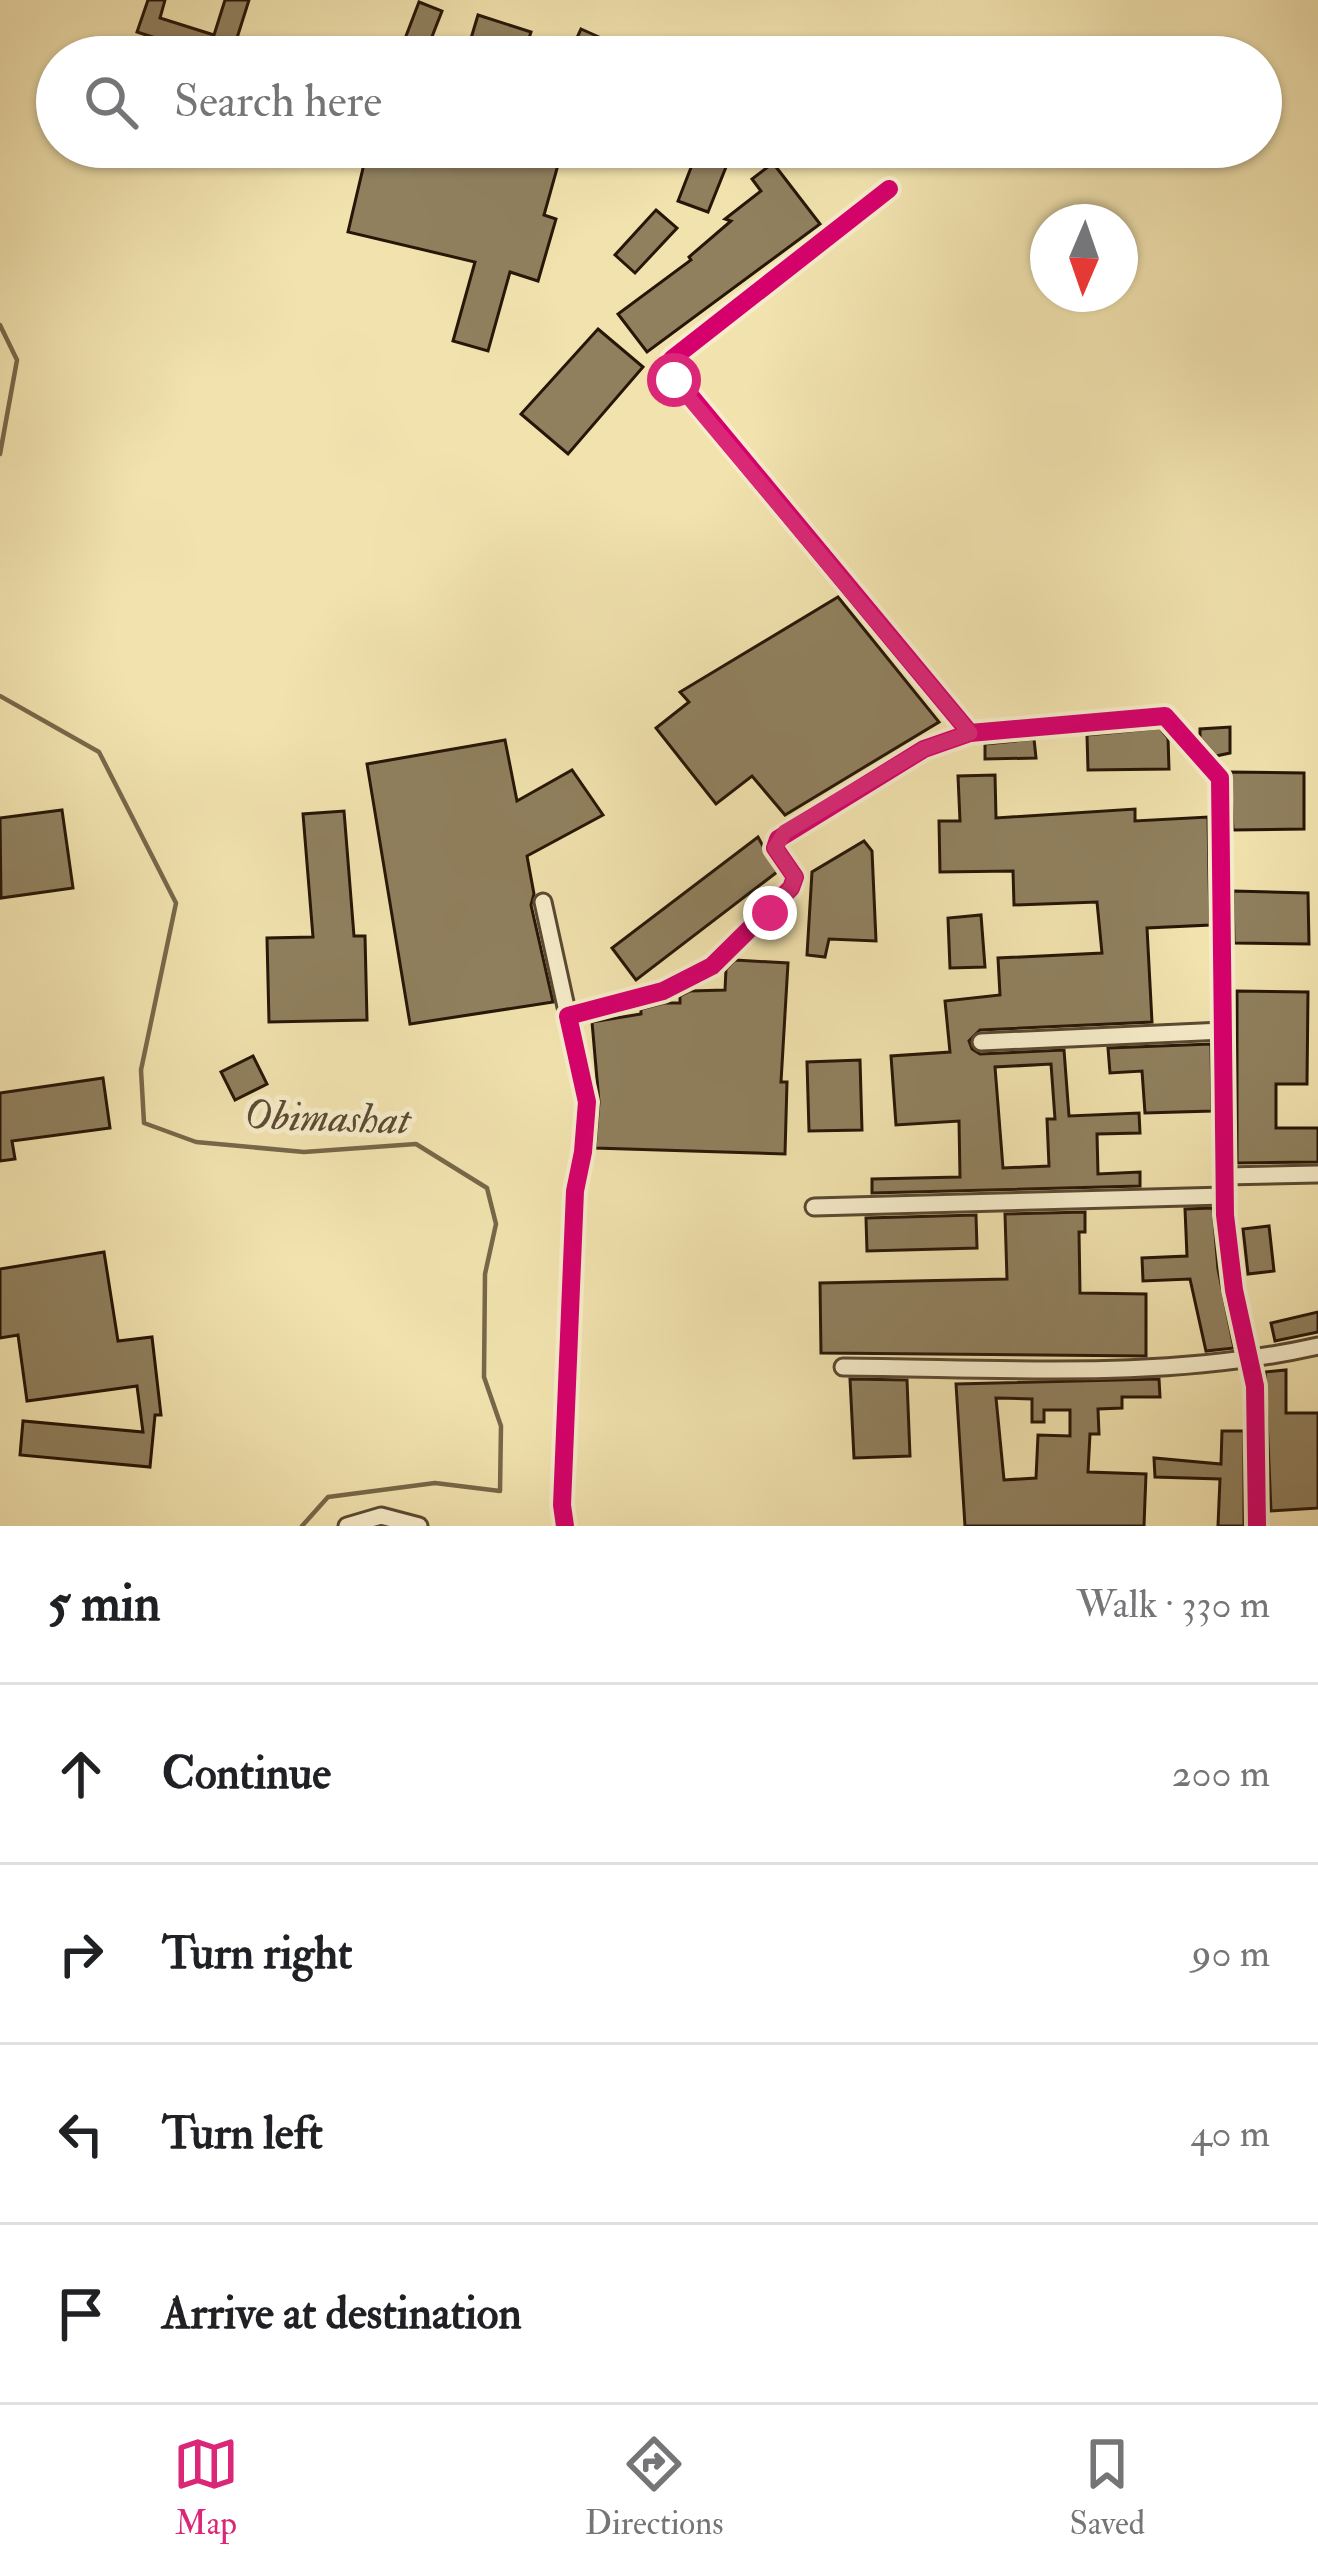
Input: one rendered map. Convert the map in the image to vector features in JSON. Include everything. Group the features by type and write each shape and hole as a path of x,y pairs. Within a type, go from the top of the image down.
{"street":[{"path":"889,189 672,359 669,370 970,733"},
{"path":"568,1016 663,992 712,965 791,888 795,877 775,848 785,832 924,749 970,733 1166,716 1220,778 1225,1196 1234,1290 1255,1386 1257,1526"},
{"path":"542,902 586,1102 583,1152 574,1191 562,1484 565,1526"},
{"path":"981,1042 1223,1031"},
{"path":"1225,1176 1318,1174"},
{"path":"814,1207 1225,1196"},
{"path":"843,1367 1149,1369 1318,1346"},
{"path":"347,1526 381,1516 419,1526"}],"building":[{"path":"148,0 165,0 160,18 214,35 225,0 249,0 238,36 137,32"},
{"path":"419,2 442,11 432,36 406,36"},
{"path":"478,15 531,32 530,36 472,36"},
{"path":"363,168 557,168 544,215 556,219 538,281 510,272 488,351 453,341 475,262 348,232"},
{"path":"691,168 726,168 708,212 678,201"},
{"path":"766,168 777,168 820,224 647,352 618,314 691,260 731,221 725,219 761,191 752,179"},
{"path":"656,210 677,228 635,273 615,255"},
{"path":"598,329 643,367 568,454 521,414"},
{"path":"838,597 939,722 785,815 752,776 716,804 656,728 689,702 680,692"},
{"path":"1230,727 1230,753 1216,756 1200,738 1200,729"},
{"path":"1160,728 1168,738 1169,769 1088,770 1087,735"},
{"path":"1034,739 1036,758 985,759 985,744"},
{"path":"505,740 517,801 572,770 603,815 527,856 534,894 531,905 553,1002 410,1024 367,764"},
{"path":"1230,772 1304,773 1304,829 1233,830"},
{"path":"995,775 996,818 1135,809 1135,821 1208,817 1210,925 1147,928 1152,1022 980,1030 969,1041 980,1054 1064,1050 1069,1116 1139,1113 1140,1133 1097,1134 1098,1174 1140,1172 1140,1186 872,1193 872,1179 960,1177 959,1121 896,1125 891,1056 950,1052 945,1001 1000,995 998,958 1102,953 1097,902 1014,905 1013,871 940,872 939,821 960,821 958,776","holes":["1051,1064 1055,1119 1047,1119 1049,1166 1003,1168 995,1067"]},
{"path":"62,810 73,888 1,898 0,818"},
{"path":"344,811 354,936 365,936 367,1020 269,1022 267,938 313,937 303,814"},
{"path":"758,837 777,872 636,980 612,948"},
{"path":"864,841 872,851 876,941 829,939 825,957 807,955 812,872"},
{"path":"1233,891 1308,893 1309,944 1234,943"},
{"path":"981,915 985,967 950,968 948,918"},
{"path":"735,960 788,963 781,1082 787,1082 785,1154 595,1148 599,1102 592,1022 680,1003 680,996 690,991 725,990 726,969"},
{"path":"1237,991 1308,992 1307,1084 1276,1084 1276,1128 1318,1128 1318,1162 1237,1163"},
{"path":"1211,1044 1212,1111 1145,1113 1142,1071 1110,1073 1108,1048"},
{"path":"253,1056 267,1084 235,1100 221,1072"},
{"path":"860,1060 862,1130 809,1131 807,1062"},
{"path":"103,1078 110,1128 12,1141 15,1159 0,1161 0,1093"},
{"path":"1213,1208 1218,1269 1234,1348 1206,1351 1190,1279 1143,1281 1142,1258 1187,1256 1185,1209"},
{"path":"1085,1212 1085,1232 1079,1232 1080,1293 1146,1294 1146,1356 821,1353 820,1283 1007,1279 1005,1214"},
{"path":"976,1215 977,1248 867,1251 866,1218"},
{"path":"1269,1226 1274,1271 1248,1274 1243,1229"},
{"path":"104,1252 118,1341 152,1337 161,1415 155,1415 150,1467 20,1455 23,1421 143,1432 137,1386 27,1401 18,1335 0,1338 0,1269"},
{"path":"1318,1312 1318,1332 1275,1341 1271,1323"},
{"path":"1286,1370 1286,1413 1318,1413 1318,1508 1271,1511 1265,1372"},
{"path":"850,1379 907,1380 910,1456 854,1458"},
{"path":"1159,1379 1160,1397 1122,1397 1122,1408 1098,1409 1099,1434 1090,1434 1088,1472 1146,1474 1144,1526 965,1526 956,1384","holes":["996,1398 1032,1399 1032,1422 1044,1422 1044,1410 1070,1410 1070,1436 1038,1435 1036,1478 1004,1480"]},
{"path":"1222,1431 1244,1431 1244,1526 1218,1526 1220,1479 1155,1477 1154,1458 1221,1464"}],"waterway":[{"name":"Obimashat","path":"0,325 17,360 0,454"},
{"name":"Obimashat","path":"0,696 99,752 176,903 141,1070 144,1123 196,1142 304,1152 416,1144 487,1188 496,1224 485,1274 484,1377 501,1426 500,1491 435,1483 328,1497 302,1526"}],"cycle path":[{"path":"889,189 672,359 669,370 970,733"},
{"path":"565,1526 562,1505 575,1191 587,1102 568,1016 663,991 712,966 791,888 795,877 775,848 778,839 924,749 970,733 1165,716 1220,778 1225,1215 1234,1290 1255,1386 1257,1526"}],"route":[{"path":"674,380 970,733 924,749 785,832 775,848 795,877 770,913"}]}
